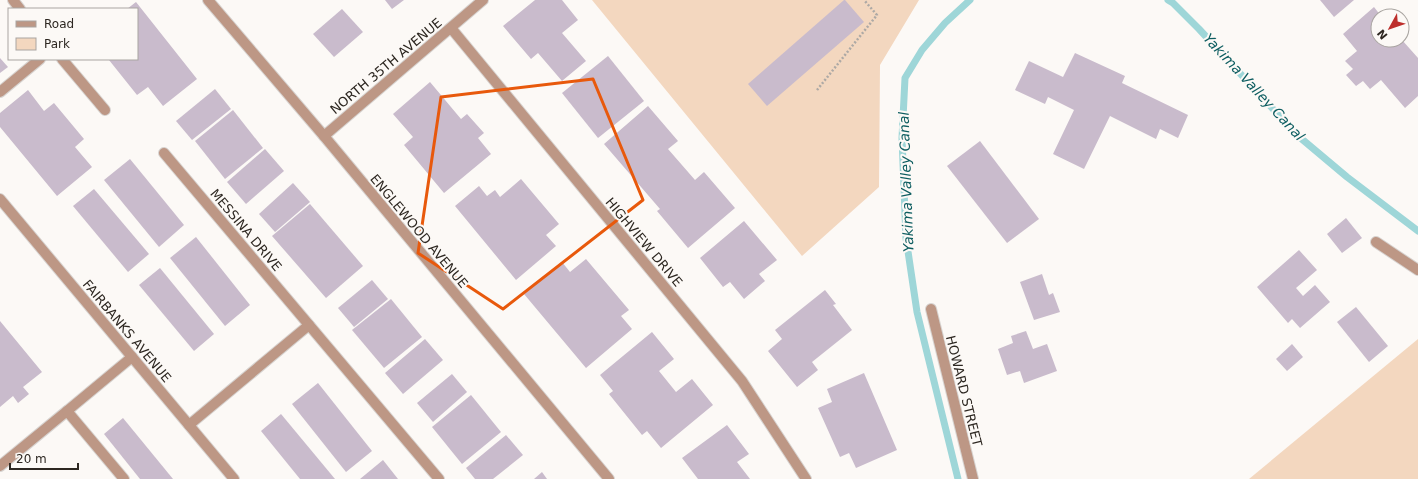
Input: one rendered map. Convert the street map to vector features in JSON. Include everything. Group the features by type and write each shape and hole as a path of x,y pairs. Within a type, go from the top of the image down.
{"street":[{"path":"13,0 19,8"},
{"name":"ENGLEWOOD AVENUE","path":"208,0 324,136 609,479"},
{"name":"NORTH 35TH AVENUE","path":"324,136 483,0"},
{"name":"HIGHVIEW DRIVE","path":"451,28 742,381 806,479"},
{"path":"0,92 39,60"},
{"path":"63,60 105,110"},
{"name":"MESSINA DRIVE","path":"164,153 439,479"},
{"name":"FAIRBANKS AVENUE","path":"0,199 234,479"},
{"path":"1376,242 1418,270"},
{"name":"HOWARD STREET","path":"931,310 973,479"},
{"path":"189,425 309,325"},
{"path":"0,466 132,358"},
{"path":"67,411 124,479"}],"path":[{"path":"817,90 877,15 864,0"}],"highlighted area":[{"path":"593,79 643,200 503,309 418,253 441,97"}],"green space":[{"path":"592,0 919,0 880,65 879,187 802,256"},
{"path":"1418,339 1418,479 1249,479"}],"building":[{"path":"385,0 404,0 392,9"},
{"path":"535,0 562,0 578,20 562,33 586,61 562,81 538,53 531,59 503,26"},
{"path":"844,0 864,22 767,106 748,84"},
{"path":"1320,0 1354,0 1334,17"},
{"path":"136,2 197,79 163,106 148,87 137,95 109,60 138,60 138,8 128,8"},
{"path":"342,9 363,32 334,57 313,34"},
{"path":"1370,10 1370,48 1409,48 1418,58 1418,96 1405,108 1381,80 1370,89 1363,81 1356,86 1346,75 1353,69 1345,61 1357,51 1343,34"},
{"path":"1075,53 1125,76 1122,83 1188,115 1178,138 1160,129 1156,139 1110,116 1084,169 1053,154 1074,110 1048,97 1045,104 1015,90 1029,61 1063,77"},
{"path":"608,56 644,101 598,138 562,93"},
{"path":"0,58 8,67 0,73"},
{"path":"430,82 461,119 467,114 484,133 478,138 491,154 444,193 404,145 413,137 393,114"},
{"path":"215,89 231,109 192,140 176,121"},
{"path":"28,90 44,111 54,103 84,139 75,147 92,167 57,196 0,127 0,113"},
{"path":"648,106 678,141 668,149 695,180 704,172 735,208 688,248 657,211 660,209 604,144"},
{"path":"233,110 263,148 225,179 195,141"},
{"path":"980,141 1039,219 1007,243 947,166"},
{"path":"265,149 284,171 246,204 227,182"},
{"path":"130,159 184,225 159,247 104,180"},
{"path":"521,179 559,224 546,235 556,246 516,280 455,206 479,186 487,196 495,190 500,197"},
{"path":"293,183 310,202 275,232 259,214"},
{"path":"94,189 149,254 128,272 73,206"},
{"path":"310,204 363,266 326,298 272,236"},
{"path":"1346,218 1362,238 1342,253 1327,234"},
{"path":"744,221 777,260 759,274 765,281 744,299 730,282 723,287 700,258"},
{"path":"196,237 250,305 225,326 170,258"},
{"path":"1299,250 1317,270 1296,288 1303,296 1315,285 1330,302 1300,328 1292,319 1288,323 1257,287"},
{"path":"586,259 629,310 621,316 632,329 586,368 524,294 562,262 570,272"},
{"path":"160,268 214,334 194,351 139,285"},
{"path":"1042,274 1049,295 1053,293 1060,312 1034,320 1020,282"},
{"path":"372,280 388,299 354,327 338,308"},
{"path":"825,290 836,304 833,305 852,330 812,362 818,370 797,387 768,351 782,339 775,330"},
{"path":"391,299 422,337 384,368 352,330"},
{"path":"1356,307 1388,346 1369,362 1337,322"},
{"path":"0,321 42,372 23,387 29,394 18,403 13,396 0,407"},
{"path":"1026,331 1033,349 1047,344 1057,371 1024,383 1020,371 1007,375 998,349 1013,343 1011,336"},
{"path":"652,332 674,359 659,371 676,392 692,379 713,405 661,448 647,431 642,435 609,394 613,391 600,375"},
{"path":"425,339 443,360 403,394 385,373"},
{"path":"1292,344 1303,357 1287,371 1276,359"},
{"path":"864,373 897,450 856,468 849,453 840,457 818,408 832,402 827,389"},
{"path":"452,374 467,392 433,422 417,403"},
{"path":"318,383 372,451 346,472 292,404"},
{"path":"471,395 501,432 462,464 432,427"},
{"path":"281,414 335,479 300,479 261,431"},
{"path":"123,418 173,479 140,479 104,434"},
{"path":"727,425 749,454 737,462 750,479 698,479 682,458"},
{"path":"506,435 523,455 493,479 475,479 466,468"},
{"path":"383,460 398,479 360,479"},
{"path":"542,472 547,479 534,479"}],"waterway":[{"name":"Yakima Valley Canal","path":"958,479 917,312 906,238 902,138 905,78 922,50 945,23 970,0"},
{"name":"Yakima Valley Canal","path":"1168,0 1173,3 1199,29 1297,135 1347,177 1418,231"}]}
